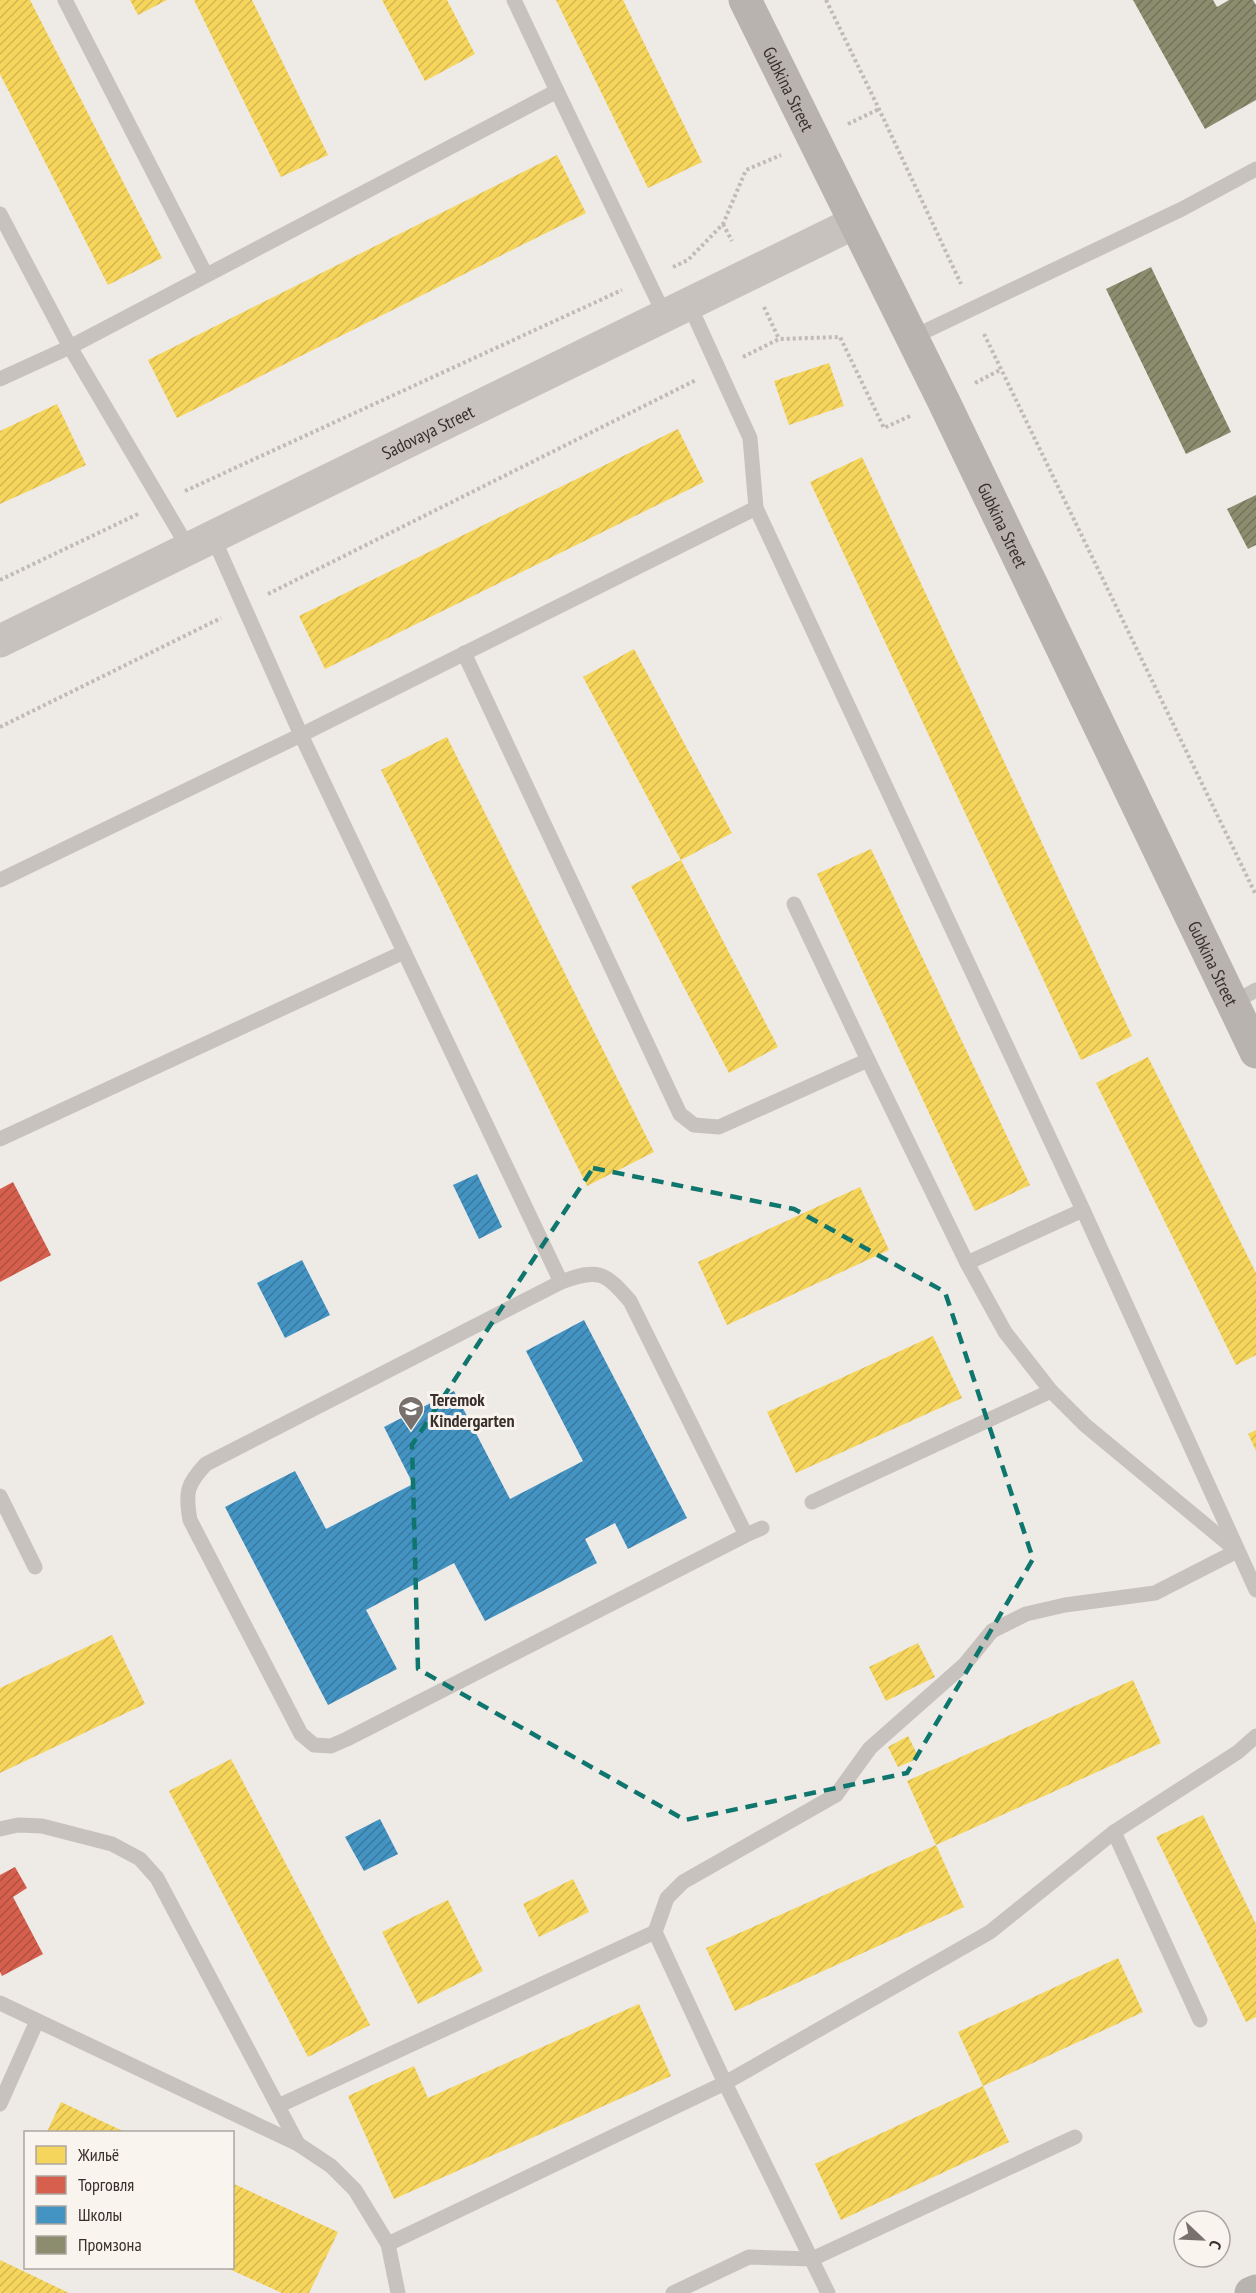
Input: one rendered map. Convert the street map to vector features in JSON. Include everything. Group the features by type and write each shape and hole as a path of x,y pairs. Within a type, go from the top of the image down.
{"main road":[{"name":"Gubkina Street","path":"745,0 911,338 1244,997 1256,1052"},
{"path":"1251,2293 1256,2291"}],"street":[{"name":"Sadovaya Street","path":"0,641 854,223"}],"lane":[{"path":"65,0 206,275"},
{"path":"514,0 647,278 677,310 718,369 750,438 756,508 1083,1210 1256,1590"},
{"path":"0,379 70,346 557,91"},
{"path":"911,338 1182,209 1256,169"},
{"path":"0,214 70,346 162,502 201,543 244,606 301,735 561,1282"},
{"path":"0,880 301,735 756,508"},
{"path":"464,653 680,1114 694,1125 719,1127 868,1060"},
{"path":"794,904 967,1263 1005,1332 1051,1390 1085,1425 1238,1551"},
{"path":"0,1139 404,952"},
{"path":"967,1263 1083,1210"},
{"path":"746,1535 630,1301 616,1284 602,1275 584,1273 561,1282 206,1464 194,1477 186,1498 190,1520 301,1734 314,1745 331,1746 762,1528"},
{"path":"812,1502 1051,1390"},
{"path":"0,1496 35,1567"},
{"path":"828,2293 724,2083 655,1932 667,1898 683,1882 836,1795 870,1748 965,1664 992,1631 1026,1614 1065,1605 1155,1593 1238,1551"},
{"path":"388,2244 724,2083 990,1932 1114,1832 1238,1752 1256,1736"},
{"path":"0,1829 18,1825 42,1826 112,1844 140,1858 157,1878 298,2144"},
{"path":"1114,1832 1200,2020"},
{"path":"278,2106 655,1932"},
{"path":"0,2003 298,2144 331,2166 355,2190 388,2244 398,2293"},
{"path":"0,2104 37,2021"},
{"path":"673,2293 749,2257 812,2259 1075,2137"}],"path":[{"path":"826,0 1256,895"},
{"path":"0,580 162,502 688,260 723,224"},
{"path":"0,727 779,339 840,337 884,428"}],"highlighted area":[{"path":"593,1168 794,1209 945,1292 1033,1559 907,1773 685,1820 418,1669 412,1445"}],"building: Жильё":[{"path":"0,0 30,0 162,258 108,285 0,74"},
{"path":"130,0 167,0 138,15"},
{"path":"194,0 252,0 328,155 281,177"},
{"path":"382,0 447,0 475,54 425,81"},
{"path":"556,0 623,0 702,162 648,188"},
{"path":"557,155 586,213 177,418 148,360"},
{"path":"829,363 844,406 789,425 774,381"},
{"path":"57,404 86,465 0,504 0,431"},
{"path":"678,429 704,482 325,669 299,616"},
{"path":"862,457 1132,1036 1081,1060 810,482"},
{"path":"634,649 732,833 681,860 583,677"},
{"path":"447,737 654,1152 587,1186 381,770"},
{"path":"871,849 1030,1185 975,1211 817,874"},
{"path":"681,860 778,1047 729,1073 631,886"},
{"path":"1148,1057 1256,1273 1256,1355 1236,1365 1096,1083"},
{"path":"860,1187 889,1250 727,1325 698,1262"},
{"path":"933,1336 962,1398 796,1473 767,1412"},
{"path":"1256,1430 1256,1451 1248,1434"},
{"path":"112,1635 145,1704 0,1773 0,1688"},
{"path":"918,1643 935,1677 886,1701 869,1667"},
{"path":"1133,1680 1161,1743 936,1845 907,1781"},
{"path":"908,1736 919,1758 898,1767 888,1747"},
{"path":"231,1759 370,2025 308,2057 169,1791"},
{"path":"1203,1815 1256,1924 1256,2017 1246,2022 1156,1837"},
{"path":"936,1845 964,1907 735,2011 706,1948"},
{"path":"573,1879 589,1912 539,1937 523,1904"},
{"path":"448,1900 483,1971 418,2004 382,1932"},
{"path":"1118,1958 1143,2012 983,2086 958,2032"},
{"path":"639,2004 671,2076 394,2199 348,2096 414,2066 428,2098"},
{"path":"983,2086 1009,2142 841,2220 815,2164"},
{"path":"61,2102 123,2131 47,2131"},
{"path":"234,2184 338,2232 309,2293 282,2293 229,2269 234,2269"},
{"path":"0,2260 69,2293 0,2293"}],"building: Торговля":[{"path":"13,1182 51,1255 0,1282 0,1189"},
{"path":"15,1867 27,1888 13,1897 43,1954 2,1976 0,1972 0,1875"}],"building: Школы":[{"path":"477,1174 502,1227 479,1239 453,1185"},
{"path":"302,1260 330,1315 285,1338 257,1283"},
{"path":"584,1320 687,1518 628,1549 615,1523 585,1539 597,1563 485,1621 454,1563 366,1610 397,1669 328,1705 225,1507 295,1471 326,1529 413,1484 384,1427 454,1391 510,1499 583,1461 526,1351"},
{"path":"380,1819 398,1854 364,1871 345,1837"}],"building: Промзона":[{"path":"1133,0 1213,0 1217,7 1229,0 1253,0 1256,5 1256,100 1205,129"},
{"path":"1151,267 1231,432 1186,454 1106,289"},
{"path":"1256,495 1256,545 1248,549 1227,509"}],"place":[{"name":"Teremok Kindergarten","path":"411,1432"}]}
